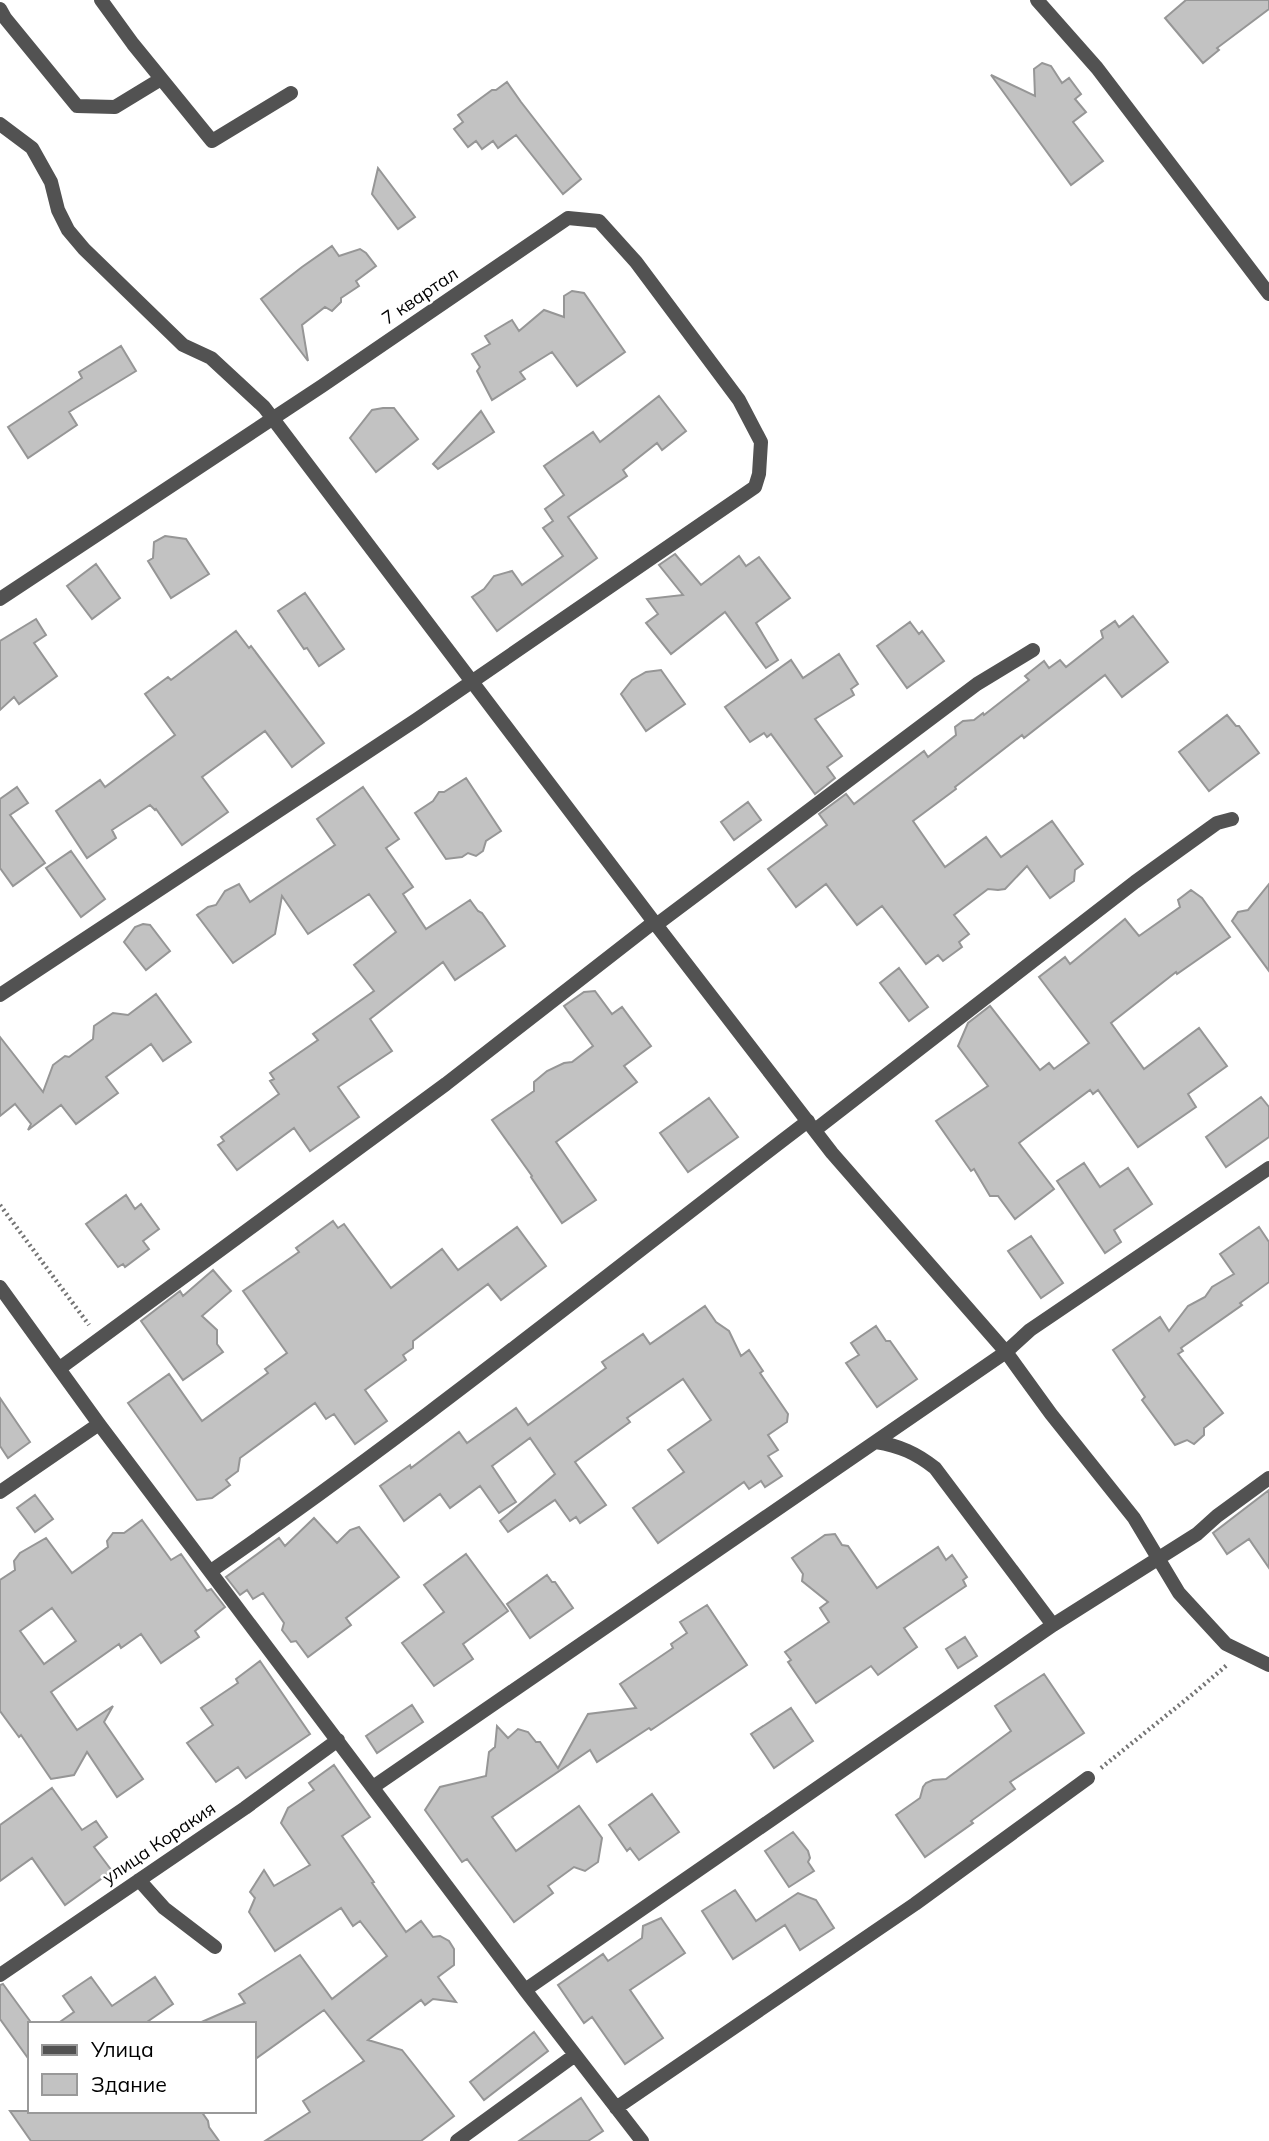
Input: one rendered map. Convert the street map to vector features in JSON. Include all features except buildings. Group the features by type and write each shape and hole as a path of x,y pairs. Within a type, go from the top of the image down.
{"street":[{"path":"102,0 212,141 291,93"},
{"path":"1037,0 1097,68 1269,293"},
{"path":"0,9 77,106 115,107 161,79"},
{"path":"0,124 32,148 51,182 58,210 68,230 85,249 183,345 211,358 264,407 655,924 832,1153 1006,1352 1051,1414 1134,1518 1179,1593 1226,1644 1269,1665"},
{"name":"7 квартал","path":"0,599 568,218 599,221 636,262 739,400 761,442 755,487 472,682"},
{"path":"60,1368 446,1084 976,684 1033,650"},
{"path":"0,995 472,682"},
{"path":"211,1571 386,1445 1135,882 1217,823 1232,819"},
{"path":"373,1787 1006,1352 1030,1330 1269,1168"},
{"path":"0,1287 525,1990 642,2141"},
{"path":"0,1492 99,1423"},
{"path":"876,1442 898,1446 917,1454 935,1468 1053,1625"},
{"path":"525,1990 1053,1625 1197,1534 1269,1478"},
{"name":"улица Коракия","path":"0,1975 245,1808 338,1740"},
{"path":"616,2108 915,1904 1088,1778"},
{"path":"139,1880 164,1908 215,1947"},
{"path":"457,2141 575,2055"}],"path":[{"path":"0,1205 100,1340"},
{"path":"1088,1778 1241,1653"}]}
